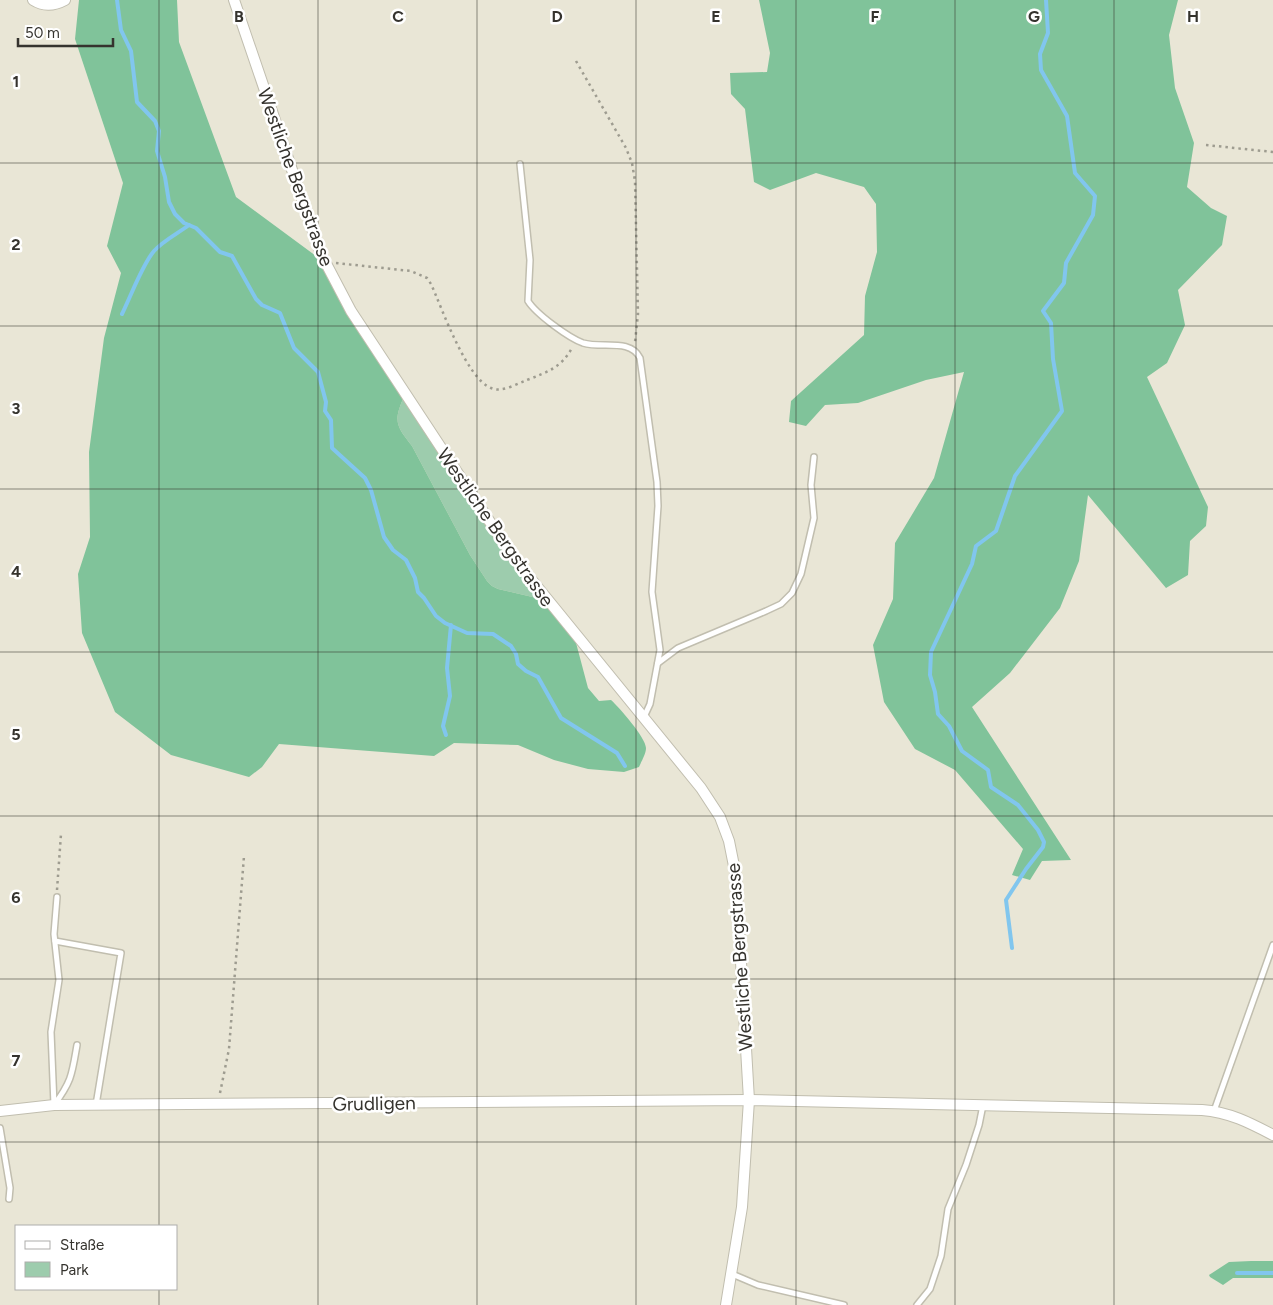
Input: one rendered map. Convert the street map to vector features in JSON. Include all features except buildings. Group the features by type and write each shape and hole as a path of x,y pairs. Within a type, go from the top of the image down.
{"street":[{"path":"33,0 46,5 55,5 65,0"},
{"name":"Westliche Bergstrasse","path":"234,0 316,242 351,311 513,557 701,788 720,817 729,841 736,876 749,1100 742,1207 726,1305"},
{"name":"Grudligen","path":"0,1111 54,1105 749,1100 1214,1111 1242,1120 1273,1135"}],"lane":[{"path":"520,164 530,260 528,301 540,315 577,340 593,345 626,346 638,352 640,358 657,482 658,506 652,592 660,650 650,704 644,717"},
{"path":"658,664 678,648 781,604 792,593 801,574 814,518 811,485 814,457"},
{"path":"54,1105 51,1032 59,980 55,941 57,897"},
{"path":"55,941 121,953 96,1105"},
{"path":"1214,1111 1273,945"},
{"path":"54,1105 66,1089 72,1076 77,1045"},
{"path":"917,1305 930,1289 941,1256 948,1209 979,1125 983,1105"},
{"path":"0,1128 10,1188 9,1199"},
{"path":"732,1274 758,1285 844,1305"}],"path":[{"path":"576,62 626,148 632,163 635,181 638,314 636,339 632,348"},
{"path":"1206,145 1273,152"},
{"path":"326,264 338,262 411,271 427,278 461,353 481,381 496,390 507,388 554,369 566,358 577,340"},
{"path":"57,897 61,834"},
{"path":"217,1104 229,1049 244,856"}],"green space":[{"path":"79,0 177,0 179,42 236,197 316,256 350,318 403,399 397,419 400,429 412,446 470,555 492,586 541,599 575,639 588,688 599,701 611,700 645,743 645,753 639,767 624,772 588,769 554,760 518,745 454,743 434,756 279,744 262,767 249,777 171,755 115,712 82,633 78,574 90,537 89,452 104,338 121,273 107,246 123,183 75,39"},
{"path":"759,0 1178,0 1169,35 1175,88 1194,143 1187,187 1211,208 1227,216 1222,245 1178,290 1185,325 1167,363 1147,377 1208,507 1206,526 1190,541 1188,575 1166,588 1088,495 1079,561 1060,608 1010,673 972,707 1071,860 1042,861 1030,880 1012,875 1023,849 955,770 915,749 884,702 873,645 893,599 895,543 934,478 964,372 926,380 858,403 825,405 806,426 789,422 791,401 864,335 865,296 877,252 876,204 864,187 816,173 770,190 754,182 745,109 731,94 730,73 767,72 770,53"},
{"path":"403,399 496,541 541,599 498,589 487,581 470,555 412,446 400,429 397,419"},
{"path":"1273,1261 1273,1278 1233,1278 1223,1285 1209,1275 1229,1262"}],"waterway":[{"path":"117,0 121,30 131,51 137,102 155,121 159,131 157,151 165,177 169,202 175,214 184,223 196,228 220,252 232,256 256,299 262,305 280,313 294,348 318,372 326,402 325,411 331,420 332,448 365,478 371,490 384,537 393,550 406,560 415,578 418,592 436,616 445,623 467,633 493,634 511,646 516,654 518,664 526,671 538,677 561,718 617,753 625,766"},
{"path":"1012,948 1006,900 1043,847 1044,842 1038,830 1018,805 991,787 988,770 962,751 949,726 938,714 930,675 931,652 972,564 976,546 996,531 1015,476 1062,411 1053,359 1051,323 1043,311 1064,283 1066,263 1093,215 1095,196 1075,173 1067,116 1041,70 1040,54 1048,33 1046,0"},
{"path":"122,314 141,272 154,251 166,240 189,225"},
{"path":"446,735 443,726 450,696 447,668 451,625"},
{"path":"1237,1273 1273,1273"}]}
